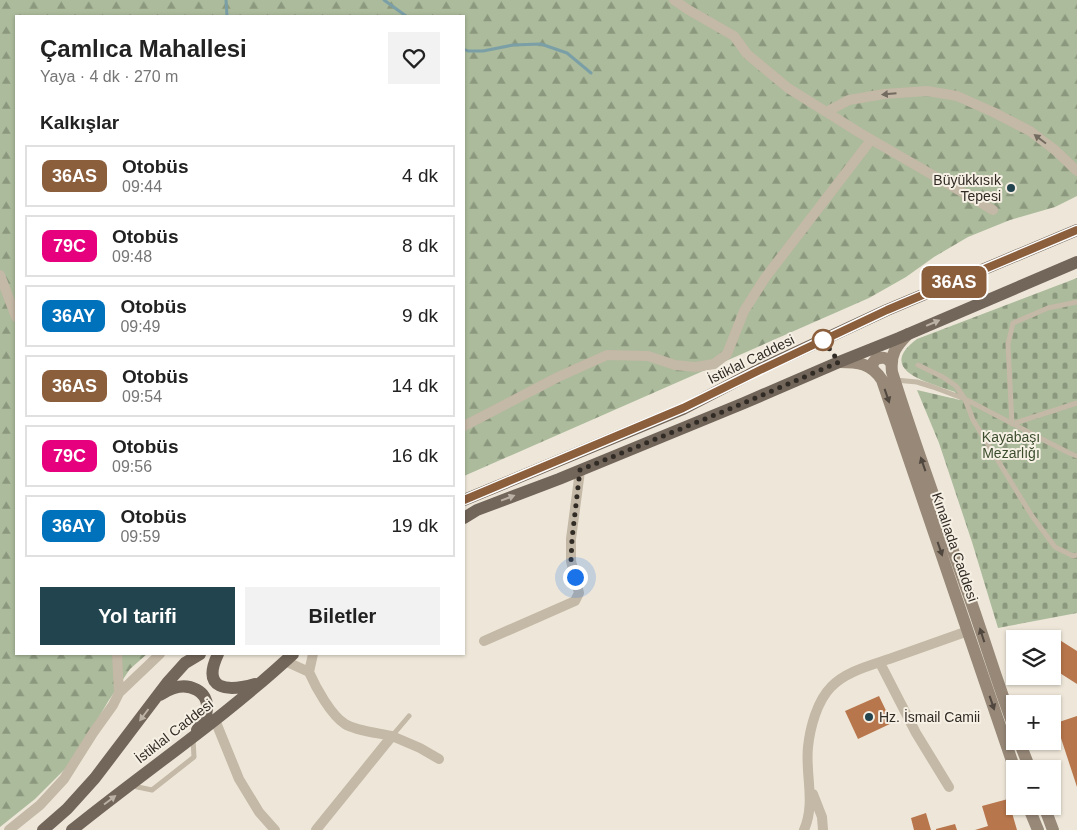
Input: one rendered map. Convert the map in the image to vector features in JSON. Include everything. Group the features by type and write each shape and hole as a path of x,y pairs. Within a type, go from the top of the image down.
{"main road":[{"name":"İstiklal Caddesi","path":"465,500 683,408 887,310 1077,230"},
{"path":"465,517 477,510 744,403 1077,262"},
{"path":"873,369 872,364 876,359 884,358 891,362 899,343 908,334"},
{"path":"839,362 859,362 873,369"},
{"name":"Kınalıada Caddesi","path":"891,362 915,442 1006,706"},
{"name":"Kınalıada Caddesi","path":"873,369 882,380 1012,760"},
{"name":"İstiklal Caddesi","path":"43,830 67,809 95,778 167,683 185,663 198,655"},
{"path":"218,655 213,664 212,674 216,683 226,688 242,688 260,683"},
{"name":"İstiklal Caddesi","path":"72,830 215,720 289,658"},
{"path":"158,696 175,687 192,687 203,693 207,701 208,712 193,736"},
{"path":"1032,815 1038,830"},
{"path":"1047,815 1053,830"}],"street":[{"path":"674,0 734,36 747,54 788,88 871,140 993,210"},
{"path":"826,112 849,100 884,94 927,91 957,96 1030,131 1055,150 1077,171"},
{"path":"465,425 607,355 648,356 675,365 695,367 714,364 727,354 744,311 765,278 871,140"},
{"path":"0,275 15,314"},
{"path":"484,641 575,601 579,593 571,561 580,470"},
{"path":"804,830 810,807 807,766 808,746 814,718 822,698 831,686 856,671 968,631"},
{"path":"117,655 119,693"},
{"path":"9,830 40,805 64,779 119,693 159,655"},
{"path":"309,672 313,655"},
{"path":"289,658 309,672 317,690 337,717 346,725 392,736 420,748 439,759"},
{"path":"880,663 916,734 949,787"},
{"path":"215,720 239,779 259,812 276,830"},
{"path":"316,830 392,736"},
{"path":"810,788 822,817 823,830"}],"lane":[{"path":"1012,424 1008,344 1013,323 1048,308 1077,302"},
{"path":"918,365 956,386 973,420 1032,516 1055,547 1073,556 1077,555"},
{"path":"895,380 917,382 964,399 1077,456"},
{"path":"1012,424 1077,402"},
{"path":"392,736 409,716"},
{"path":"130,785 152,790 194,757 193,736"}],"green space":[{"path":"0,0 1077,0 1077,196 1055,207 1010,220 968,237 934,257 906,277 869,298 465,476 465,15 15,15 15,655 146,655 130,669 72,762 35,799 0,827"},
{"name":"Kayabaşı Mezarlığı","path":"1077,278 1077,613 998,628 939,443 917,390 960,400 955,392 921,380 911,374 904,367 901,360 905,350 917,339"}],"building":[{"path":"1061,641 1077,651 1077,684 1061,674"},
{"name":"Hz. İsmail Camii","path":"879,696 892,723 858,739 845,711"},
{"path":"1077,716 1077,787 1061,738 1061,721"},
{"path":"1006,800 1006,815 1013,815 1017,830 975,830 988,826 982,806"},
{"path":"926,813 931,830 914,830 911,818"},
{"path":"955,824 957,830 936,830 936,829"}],"waterway":[{"path":"226,0 227,15"},
{"path":"384,0 405,15"},
{"path":"466,50 483,51 513,45 541,44 567,53 591,73"}],"bus line":[{"name":"36AS","path":"465,499 683,408 887,310 1077,230"}],"place":[{"name":"Büyükkısık Tepesi","path":"1011,188"},
{"name":"Hz. İsmail Camii","path":"869,717"}],"route":[{"path":"575,577 571,561 572,539 580,470 839,362 823,340"}]}
